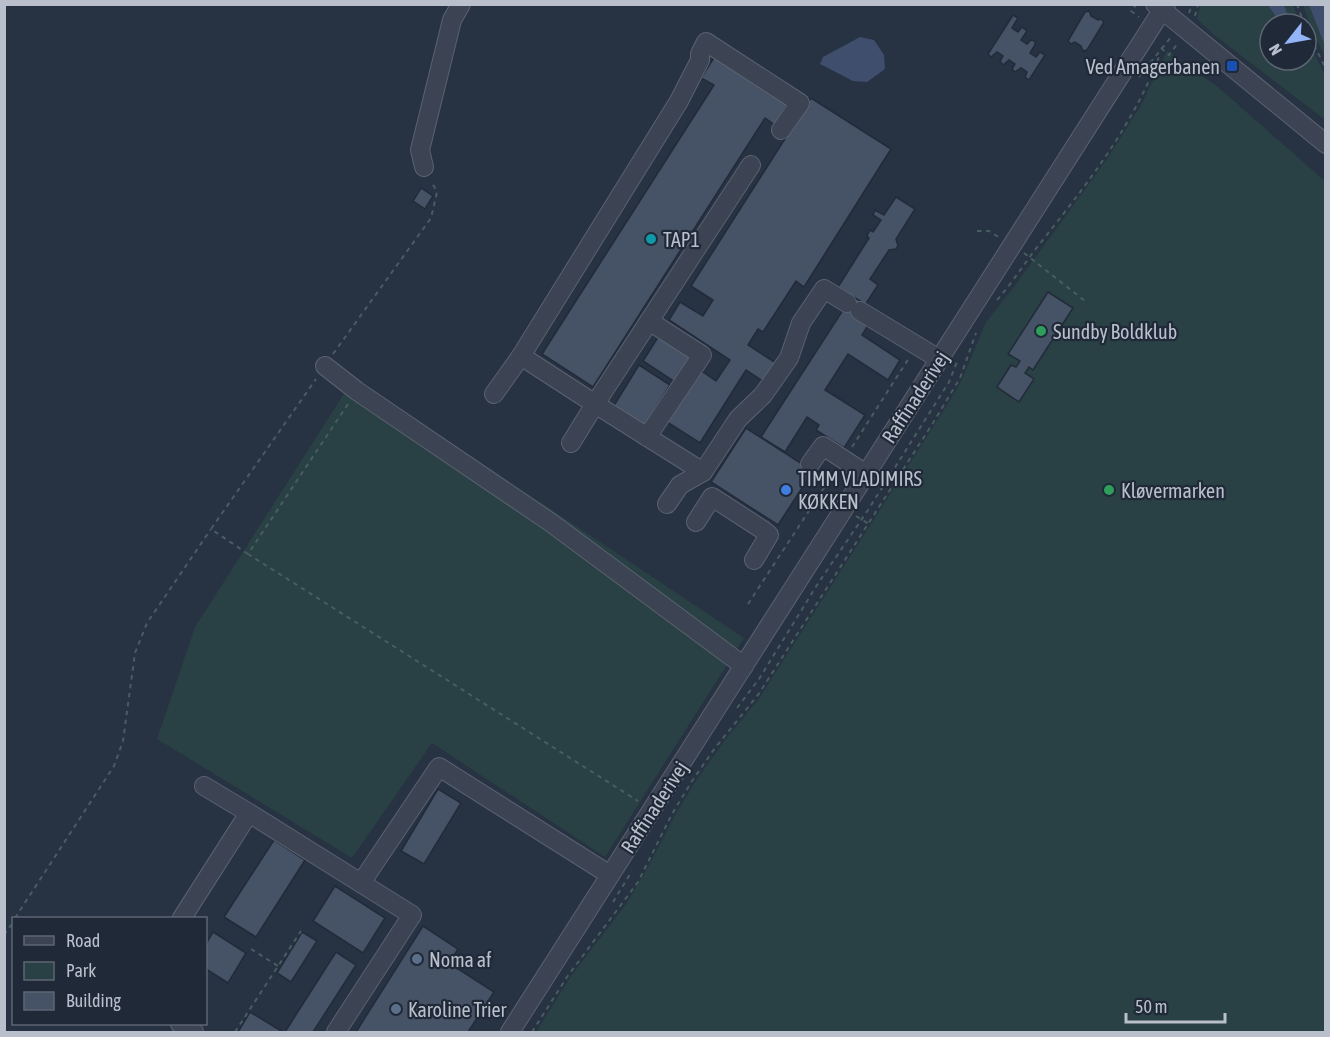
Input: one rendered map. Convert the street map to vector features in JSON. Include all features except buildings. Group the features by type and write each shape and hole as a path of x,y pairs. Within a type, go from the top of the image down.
{"street":[{"path":"424,167 420,150 452,20 461,4"},
{"path":"1161,6 1326,144"},
{"name":"Raffinaderivej","path":"510,1032 1012,245 1161,6"},
{"path":"494,394 521,356 679,100 700,60 700,54 706,42 800,103 781,129"},
{"path":"571,443 751,165"},
{"path":"667,504 680,485 703,472 738,419 763,395 789,358 801,323 824,289 939,359"},
{"path":"647,437 702,355 648,321"},
{"path":"521,356 703,472"},
{"path":"325,366 357,391 550,522 744,666"},
{"path":"810,464 823,446 866,474"},
{"path":"696,522 712,497 769,535 754,560"},
{"name":"Raffinaderivej","path":"361,883 439,766 610,875"},
{"path":"204,786 412,915 336,1032"},
{"path":"183,917 249,813"}],"path":[{"path":"1137,4 1131,11 1141,19"},
{"path":"994,303 1011,286 1110,150 1150,80 1162,49"},
{"path":"1318,53 1326,69"},
{"path":"16,917 114,766 123,741 135,653 147,622 431,218 437,192 424,167"},
{"path":"976,231 989,231 1012,245"},
{"path":"1030,257 1085,301"},
{"path":"532,1032 567,977 638,882 672,813 692,781 715,748 758,695 869,524 960,378 978,328"},
{"path":"748,604 917,346"},
{"path":"952,374 960,378"},
{"path":"248,554 357,391"},
{"path":"920,428 927,432"},
{"path":"862,519 869,524"},
{"path":"211,529 628,796 652,809"},
{"path":"619,894 626,898"},
{"path":"235,1032 301,931"},
{"path":"251,949 278,966"}],"green space":[{"path":"1200,5 1293,5 1296,12 1258,12 1258,69 1197,19"},
{"path":"1303,5 1325,5 1325,56 1318,43 1318,12 1306,12"},
{"name":"Kløvermarken","path":"1167,51 1218,87 1325,181 1325,1032 536,1032 571,976 626,904 697,779 758,700 949,402 962,379 986,322 1107,159 1141,105"},
{"path":"1318,61 1325,75 1325,120 1262,72 1318,72"},
{"path":"354,378 744,638 605,857 432,743 352,858 157,739 195,627"}],"water":[{"path":"1268,5 1284,5 1286,12 1273,12"},
{"path":"1309,5 1325,5 1325,46 1318,28 1318,12 1312,12"},
{"path":"860,37 874,40 884,55 885,69 867,82 853,81 820,64 823,57"}],"place":[{"name":"Ved Amagerbanen","path":"1232,66"},
{"name":"TAP1","path":"651,239"},
{"name":"Sundby Boldklub","path":"1041,331"},
{"name":"TIMM VLADIMIRS KØKKEN","path":"786,490"},
{"name":"Kløvermarken","path":"1109,490"},
{"name":"Noma af","path":"417,959"},
{"name":"Karoline Trier","path":"396,1009"}]}
